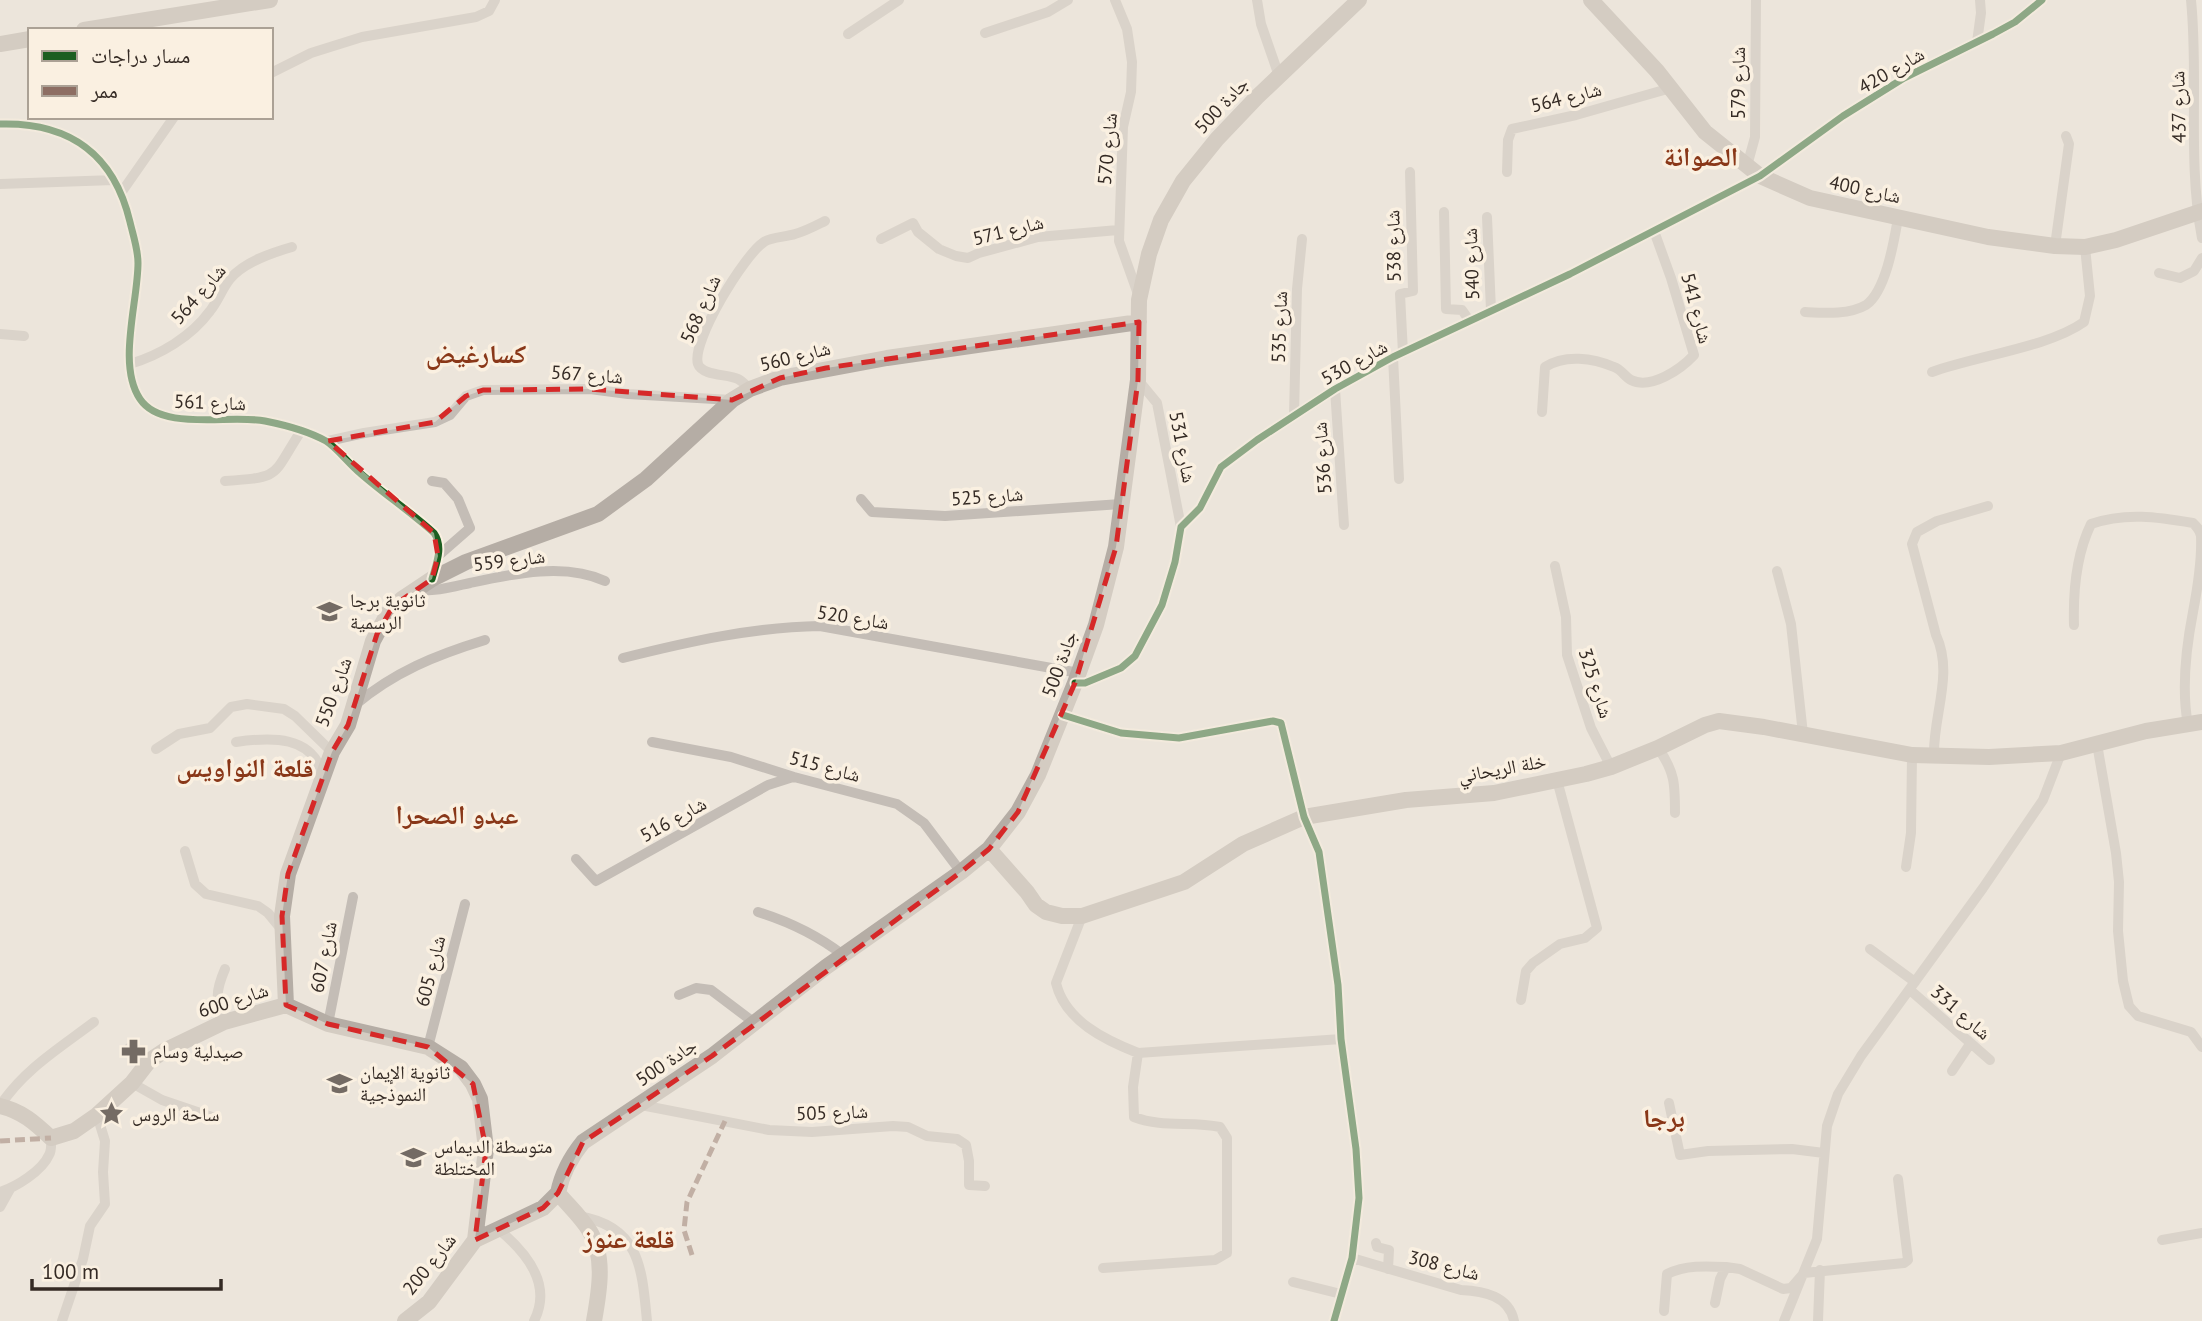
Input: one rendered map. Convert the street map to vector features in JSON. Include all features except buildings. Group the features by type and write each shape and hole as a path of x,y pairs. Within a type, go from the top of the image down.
{"main road":[{"path":"96,28 270,0"},
{"name":"جادة 500","path":"558,1193 562,1175 583,1142 641,1105 756,1024 844,955 961,872 989,849 1018,812 1038,775 1077,678 1096,625 1116,547 1138,380 1139,300 1161,220 1182,181 1217,139 1359,0"},
{"name":"شارع 400","path":"1591,0 1671,88 1705,132 1760,176 1810,198 1988,237 2055,246 2085,247 2116,240 2199,212"},
{"path":"0,44 28,39"},
{"name":"شارع 560","path":"432,579 466,562 555,532 598,514 646,480 732,400 750,389 780,378 826,368 1139,322"},
{"name":"شارع 550","path":"286,1005 282,903 288,874 332,752 348,725 373,641 393,606 432,579"},
{"name":"خلة الريحاني","path":"989,849 1027,891 1036,905 1046,912 1062,916 1082,916 1184,882 1243,844 1304,817 1406,800 1482,795 1558,779 1611,766 1719,721 1912,755 1989,757 2067,751 2146,731 2195,724"},
{"name":"شارع 600","path":"51,1138 74,1131 97,1115 132,1083 149,1062 164,1051 224,1022 286,1005 328,1024 428,1047 461,1068 480,1099 486,1149 475,1240"},
{"path":"0,1106 33,1120 51,1138"},
{"path":"558,1193 590,1231 598,1255 600,1291 594,1321"},
{"name":"شارع 200","path":"405,1321 429,1302 475,1240 543,1208 558,1193"}],"street":[{"path":"273,72 311,53 362,37 476,17 489,11 495,0"},
{"path":"848,34 899,0"},
{"path":"985,33 1048,12 1068,0"},
{"name":"شارع 570","path":"1115,0 1127,29 1132,62 1132,92 1123,127 1118,230 1119,242 1139,300"},
{"path":"1257,0 1261,24 1279,76"},
{"name":"شارع 579","path":"1747,166 1755,137 1756,0"},
{"path":"1977,42 1982,13 1980,0"},
{"name":"شارع 420","path":"1760,176 1825,128 1904,78 2015,22 2042,0"},
{"name":"شارع 437","path":"2191,0 2202,238"},
{"name":"شارع 564","path":"1507,173 1508,140 1512,129 1576,115 1671,88"},
{"path":"121,193 173,119"},
{"name":"شارع 561","path":"0,124 29,125 65,134 94,153 121,193 136,244 138,262 131,322 130,365 137,395 145,406 174,419 255,420 301,431 328,441 359,473 434,534 439,545 438,556"},
{"path":"2055,246 2069,145 2066,136"},
{"name":"شارع 538","path":"1398,355 1400,293 1413,291 1410,172"},
{"name":"شارع 530","path":"1181,527 1200,508 1221,467 1335,389 1469,320 1570,274 1760,176"},
{"path":"0,184 114,180"},
{"path":"1444,212 1446,309 1462,310 1469,320"},
{"name":"شارع 540","path":"1487,217 1490,310"},
{"path":"1805,312 1847,311 1864,306 1876,296 1882,283 1898,218"},
{"name":"شارع 568","path":"750,389 739,379 708,372 698,363 698,352 717,306 741,265 764,242 796,234 825,221"},
{"name":"شارع 571","path":"881,239 913,223 918,232 939,249 968,258 1038,237 1118,230"},
{"name":"شارع 541","path":"1542,412 1545,367 1553,362 1566,358 1616,367 1630,380 1640,383 1673,374 1684,367 1694,355 1654,231"},
{"name":"شارع 535","path":"1294,415 1297,289 1302,239"},
{"name":"شارع 564","path":"130,365 155,355 184,337 209,313 230,279 271,253 292,247"},
{"path":"1932,372 2038,342 2073,330 2084,322 2090,296 2085,247"},
{"path":"2159,273 2180,278 2194,271 2202,258"},
{"path":"0,334 24,336"},
{"path":"1398,355 1399,479"},
{"name":"شارع 531","path":"1138,380 1157,403 1181,527"},
{"name":"شارع 567","path":"328,441 435,422 450,415 466,396 483,390 590,388 628,394 732,400"},
{"name":"شارع 536","path":"1335,389 1344,525"},
{"path":"225,481 267,478 275,472 301,431"},
{"path":"432,481 444,483 458,499 470,528 438,556 432,579"},
{"name":"شارع 525","path":"861,499 872,512 945,516 1121,504"},
{"path":"1934,755 1935,732 1944,684 1942,647 1936,635 1912,544 1917,532 1937,521 1988,506"},
{"path":"2074,625 2078,566 2084,538 2091,524 2112,517 2129,516 2193,523 2202,539 2185,674 2185,709 2195,724"},
{"path":"1077,678 1085,684 1121,668 1135,656 1162,605 1175,562 1181,527"},
{"name":"شارع 325","path":"1555,566 1566,617 1567,655 1591,727 1611,766"},
{"path":"1777,571 1791,624 1803,734"},
{"name":"شارع 559","path":"416,590 429,591 506,575 551,572 580,572 605,581"},
{"name":"شارع 520","path":"623,658 750,632 794,626 820,626 1077,678"},
{"path":"355,705 412,665 485,640"},
{"path":"156,749 179,734 210,728 231,707 247,704 284,709 295,716 332,752"},
{"path":"1063,715 1121,733 1148,736 1179,737 1273,721 1280,723 1304,817 1319,852 1338,985 1341,1039 1356,1149 1359,1198 1352,1258 1334,1321"},
{"path":"236,742 271,738 285,740 314,755 320,762 323,776"},
{"name":"شارع 515","path":"652,741 731,757 897,804 924,823 961,872"},
{"path":"2097,744 2116,853 2119,883 2118,932 2123,981 2129,1006 2138,1016 2197,1032 2202,1047"},
{"path":"1658,748 1669,763 1675,782 1675,813"},
{"path":"1784,1321 1817,1239 1826,1126 1838,1094 1861,1056 2043,800 2067,751"},
{"path":"1906,867 1911,833 1912,755"},
{"name":"شارع 516","path":"576,859 596,881 768,785 794,777"},
{"path":"1521,1000 1525,971 1533,963 1560,944 1585,938 1597,928 1558,779"},
{"path":"185,851 195,884 206,894 258,906 268,913 282,930"},
{"name":"شارع 607","path":"328,1024 353,897"},
{"name":"شارع 605","path":"428,1047 465,904"},
{"path":"758,912 785,920 821,938 844,955"},
{"path":"1082,916 1056,983 1058,992 1073,1014 1110,1042 1138,1053 1341,1039"},
{"name":"شارع 331","path":"1870,949 1990,1060"},
{"path":"224,1022 217,987 225,969"},
{"path":"679,995 696,988 711,990 756,1024"},
{"path":"0,1106 10,1090 33,1068 94,1022"},
{"path":"1952,1071 1970,1044"},
{"path":"129,1048 135,1055 149,1062"},
{"path":"1103,1268 1216,1259 1227,1253 1227,1138 1220,1127 1153,1124 1134,1117 1133,1087 1138,1053"},
{"path":"132,1083 162,1100 215,1118"},
{"path":"1669,1103 1681,1155 1708,1151 1792,1149 1824,1153"},
{"name":"شارع 505","path":"641,1105 769,1130 812,1132 908,1127 927,1136 957,1139 966,1146 969,1185 985,1186"},
{"path":"62,1321 83,1259 90,1226 105,1204 105,1141 97,1115"},
{"path":"0,1207 5,1190 31,1174 49,1156 51,1138"},
{"path":"1664,1311 1667,1274 1679,1268 1706,1266 1740,1269 1783,1289 1791,1288 1804,1273 1905,1263 1908,1260 1898,1180"},
{"path":"576,1216 605,1223 628,1240 642,1272 647,1321"},
{"path":"498,1229 513,1241 532,1264 538,1280 540,1309 534,1321"},
{"path":"2162,1240 2202,1234"},
{"path":"1376,1243 1377,1247 1389,1250 1388,1269"},
{"name":"شارع 308","path":"1352,1258 1461,1290 1495,1296 1510,1307 1514,1321"},
{"path":"1715,1303 1720,1279 1726,1268"},
{"path":"1818,1321 1820,1270"},
{"path":"1293,1282 1341,1294"}],"highlighted area":[{"path":"1139,322 1138,380 1116,547 1075,683 1018,812 989,849 961,872 712,1056 583,1142 558,1193 543,1208 475,1240 486,1149 473,1084 428,1047 328,1024 286,1005 282,916 288,874 332,752 348,725 377,634 393,606 432,579 438,556 434,533 328,441 435,422 466,396 483,390 590,389 732,400 780,378 826,368"}],"marked path":[{"path":"692,1255 684,1230 687,1202 725,1121"},
{"path":"0,1141 51,1138"}],"cycle path":[{"path":"1075,683 1085,683 1121,668 1135,656 1162,605 1175,562 1181,527 1200,508 1221,467 1257,440 1335,389 1393,357 1570,274 1760,176 1843,116 1904,78 2015,22 2042,0"},
{"path":"0,124 25,125 67,136 85,147 113,178 123,198 137,253 137,279 129,351 133,385 140,399 150,409 180,419 265,421 312,434 326,441 360,473 434,533 439,550 432,579"},
{"path":"1063,715 1121,733 1179,738 1273,721 1281,723 1304,817 1319,852 1338,985 1341,1039 1356,1149 1359,1198 1352,1258 1334,1321"}],"place":[{"name":"ثانوية برجا الرسمية","path":"330,611"},
{"name":"صيدلية وسام","path":"133,1051"},
{"name":"ثانوية الإيمان النموذجية","path":"340,1083"},
{"name":"ساحة الروس","path":"112,1114"},
{"name":"متوسطة الديماس المختلطة","path":"414,1157"}],"district":[{"name":"الصوانة","path":"1701,156"},
{"name":"كسارغيض","path":"476,353"},
{"name":"قلعة النواويس","path":"245,767"},
{"name":"عبدو الصحرا","path":"457,814"},
{"name":"برجا","path":"1664,1117"},
{"name":"قلعة عنوز","path":"629,1238"}]}
